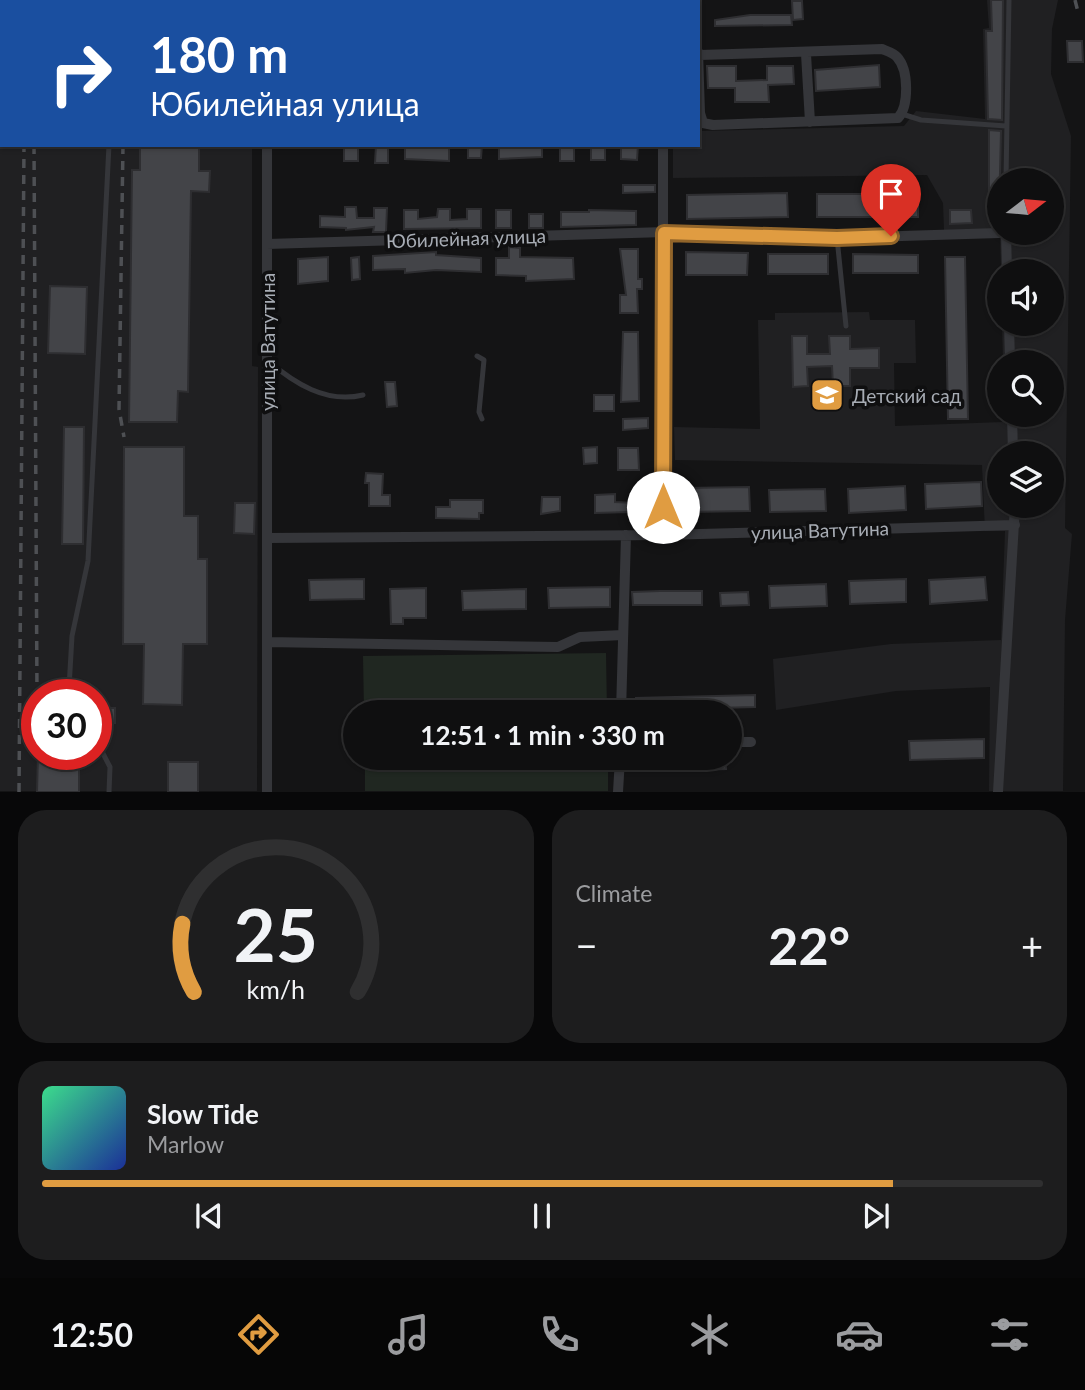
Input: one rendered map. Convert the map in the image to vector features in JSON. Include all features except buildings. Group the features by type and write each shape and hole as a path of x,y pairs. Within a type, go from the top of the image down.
{"street":[{"path":"700,53 806,54 882,49 896,55 902,65 906,105 898,118 703,123 700,116"},
{"path":"806,54 810,122"},
{"name":"улица Ватутина","path":"267,147 267,792"},
{"path":"663,147 663,535"},
{"name":"Юбилейная улица","path":"267,244 664,233 837,238 987,233"},
{"path":"998,792 1015,518"},
{"name":"улица Ватутина","path":"268,538 663,535 1015,525"},
{"path":"621,700 626,535"},
{"path":"268,642 558,648 580,637 623,635"},
{"path":"742,742 751,742"},
{"path":"618,792 619,770"}],"lane":[{"path":"1006,168 1009,0"},
{"path":"902,114 935,122 1006,126"},
{"path":"70,679 72,636 88,561 108,147"},
{"path":"837,238 846,326"},
{"path":"477,356 484,360 479,412 482,419"},
{"path":"267,360 307,390 332,395 363,395"},
{"path":"109,792 110,770"}],"shaded area":[{"path":"987,0 1058,0 1052,29 1051,74 1071,136 1065,528 1072,534 1065,620 1063,791 989,791 990,687 896,691 776,710 773,659 891,644 1001,640 1005,531 985,531 982,465 675,460 674,427 760,429 758,320 775,320 775,313 869,312 870,320 915,320 916,363 894,363 895,426 987,423 987,427 1064,427 1064,350 1003,350 1002,336 1064,336 1064,259 1001,259 1000,245 1064,245 1064,168 987,168 987,230 944,230 943,203 927,175 673,178 673,147 700,147 700,131 904,126 916,111 985,119 983,29 989,28"},
{"path":"0,147 252,147 252,366 258,367 257,791 0,791"},
{"path":"606,653 607,700 364,700 363,656"},
{"path":"365,770 608,770 608,791 365,791"}],"railway":[{"path":"1075,0 1078,12"},
{"path":"19,792 24,147"},
{"path":"34,147 37,679"},
{"path":"123,147 119,409 124,437"}],"place":[{"name":"Детский сад","path":"827,395"}],"route":[{"path":"663,507 664,233 837,238 891,236"}]}
